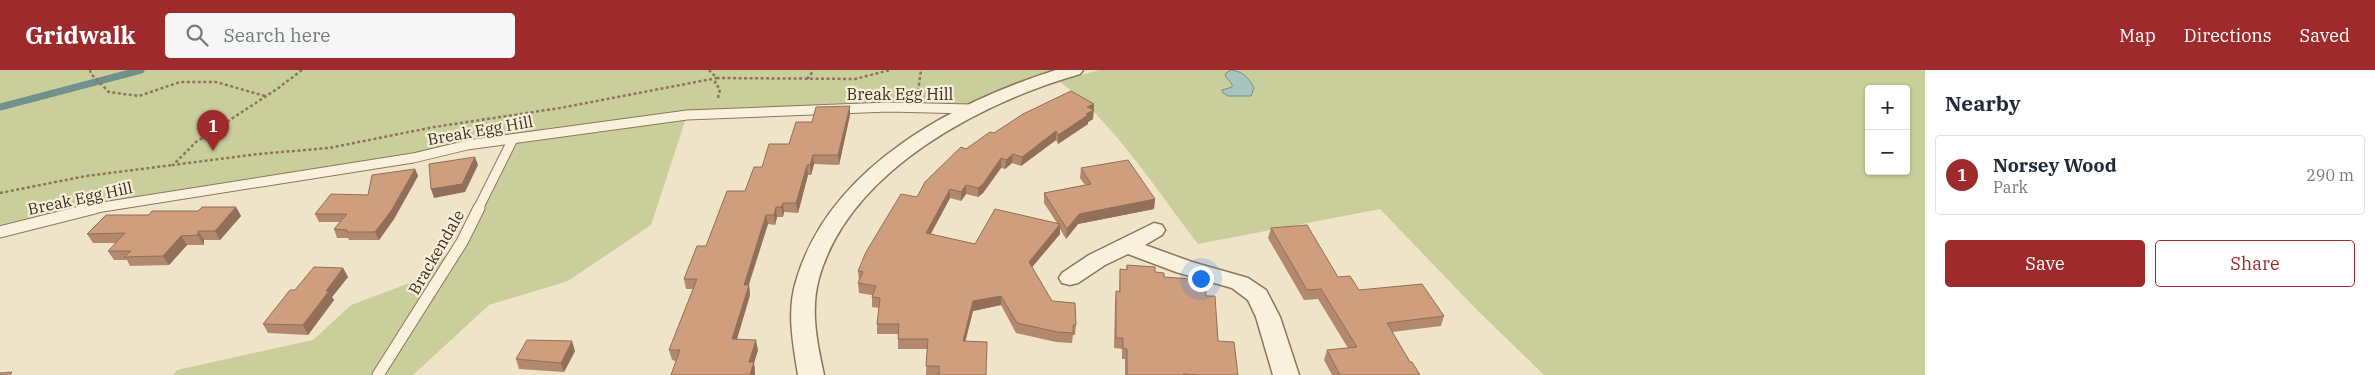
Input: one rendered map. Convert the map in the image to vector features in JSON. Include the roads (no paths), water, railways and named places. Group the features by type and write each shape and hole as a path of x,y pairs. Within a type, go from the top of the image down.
{"street":[{"path":"811,375 805,357 802,321 807,282 817,252 829,231 845,208 872,176 922,138 970,109 1055,75 1074,70"},
{"path":"1070,278 1097,260 1154,230"},
{"path":"1126,246 1184,267 1240,283 1258,295 1268,317 1286,375"}],"lane":[{"name":"Break Egg Hill","path":"0,232 98,207 403,159 467,145 687,115 889,107 970,109"},
{"name":"Brackendale","path":"378,375 462,242 513,139"}],"water":[{"path":"1231,70 1242,74 1250,81 1254,88 1251,96 1228,96 1223,93 1222,90 1232,87 1232,84 1225,76"}],"waterway":[{"path":"0,107 141,70"}],"place":[{"name":"Norsey Wood","path":"213,151"}]}
